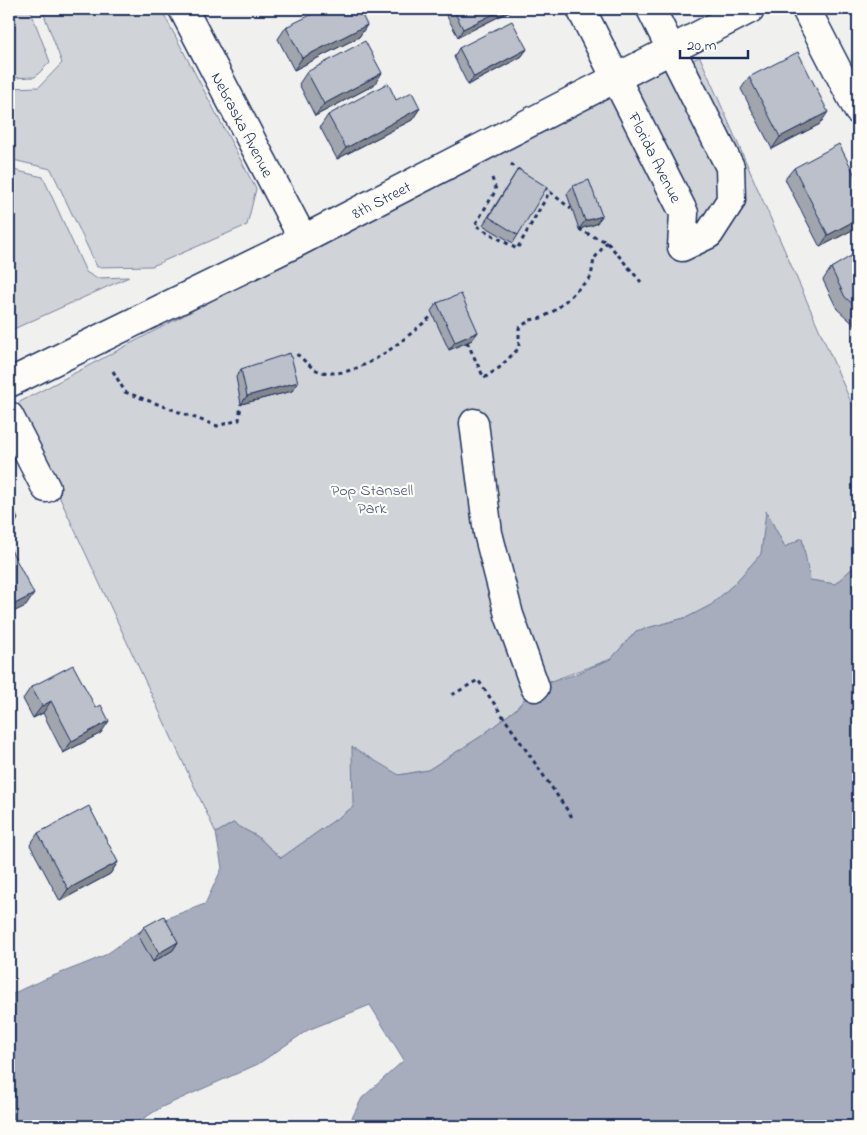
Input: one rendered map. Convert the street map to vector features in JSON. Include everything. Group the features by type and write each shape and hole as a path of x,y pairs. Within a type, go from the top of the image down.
{"street":[{"name":"Nebraska Avenue","path":"184,9 303,239"},
{"name":"Florida Avenue","path":"581,9 684,212 682,247 709,234 731,200 730,167 651,9"},
{"name":"8th Street","path":"9,383 303,239 750,9"},
{"path":"806,9 858,110"},
{"path":"9,416 46,488"},
{"path":"474,423 488,534 509,615 535,686"}],"path":[{"path":"511,164 526,175"},
{"path":"492,178 496,190 475,225 517,249 550,191"},
{"path":"542,186 571,209"},
{"path":"579,229 608,242 641,282"},
{"path":"467,342 484,378 499,368 519,348 519,328 530,320 542,318 557,309 591,277 594,259 608,242"},
{"path":"284,361 298,355 319,371 346,373 391,350 433,315"},
{"path":"113,371 125,392 217,426 239,420 242,404"},
{"path":"452,695 478,680 572,817"}],"green space":[{"path":"9,9 30,9 50,62 35,77 9,78"},
{"path":"42,9 161,9 256,189 247,225 152,266 97,267 51,169 9,159 9,88 39,87 62,63"},
{"name":"Pop Stansell Park","path":"700,57 858,418 858,563 835,584 809,580 802,538 785,547 767,513 761,554 734,584 711,605 688,617 636,631 611,659 535,687 516,709 480,737 428,770 399,775 281,858 258,837 233,823 216,833 16,404 611,90"},
{"path":"9,169 43,177 86,272 96,278 129,277 9,331"}],"water":[{"path":"766,511 785,547 802,538 810,580 835,584 858,563 858,1126 348,1126 362,1098 404,1060 370,1005 308,1030 258,1064 162,1107 131,1126 9,1126 9,996 105,955 130,937 151,926 205,904 222,868 216,833 233,823 258,837 281,858 353,807 352,747 399,775 428,770 480,737 516,709 535,687 573,675 611,659 636,631 688,617 711,605 734,584 761,554"}],"building":[{"path":"323,9 359,9 367,25 302,58 286,27"},
{"path":"453,9 504,9 463,29"},
{"path":"512,21 527,49 474,77 459,48"},
{"path":"365,41 382,73 324,104 307,72"},
{"path":"798,52 828,112 780,137 749,77"},
{"path":"388,83 396,100 412,92 420,108 346,148 328,115"},
{"path":"839,144 858,181 858,219 828,235 794,168"},
{"path":"518,169 547,187 518,235 489,217"},
{"path":"589,180 602,216 585,221 573,186"},
{"path":"858,254 858,309 845,297 831,268"},
{"path":"461,294 478,332 455,342 437,303"},
{"path":"290,353 298,382 247,396 241,369"},
{"path":"9,501 18,519 9,524"},
{"path":"9,546 34,594 9,607"},
{"path":"73,665 96,708 101,705 109,721 72,741 51,701 42,706 31,687"},
{"path":"89,806 118,862 68,889 38,833"},
{"path":"9,865 13,876 9,878"},
{"path":"164,916 178,942 159,953 144,927"}]}
